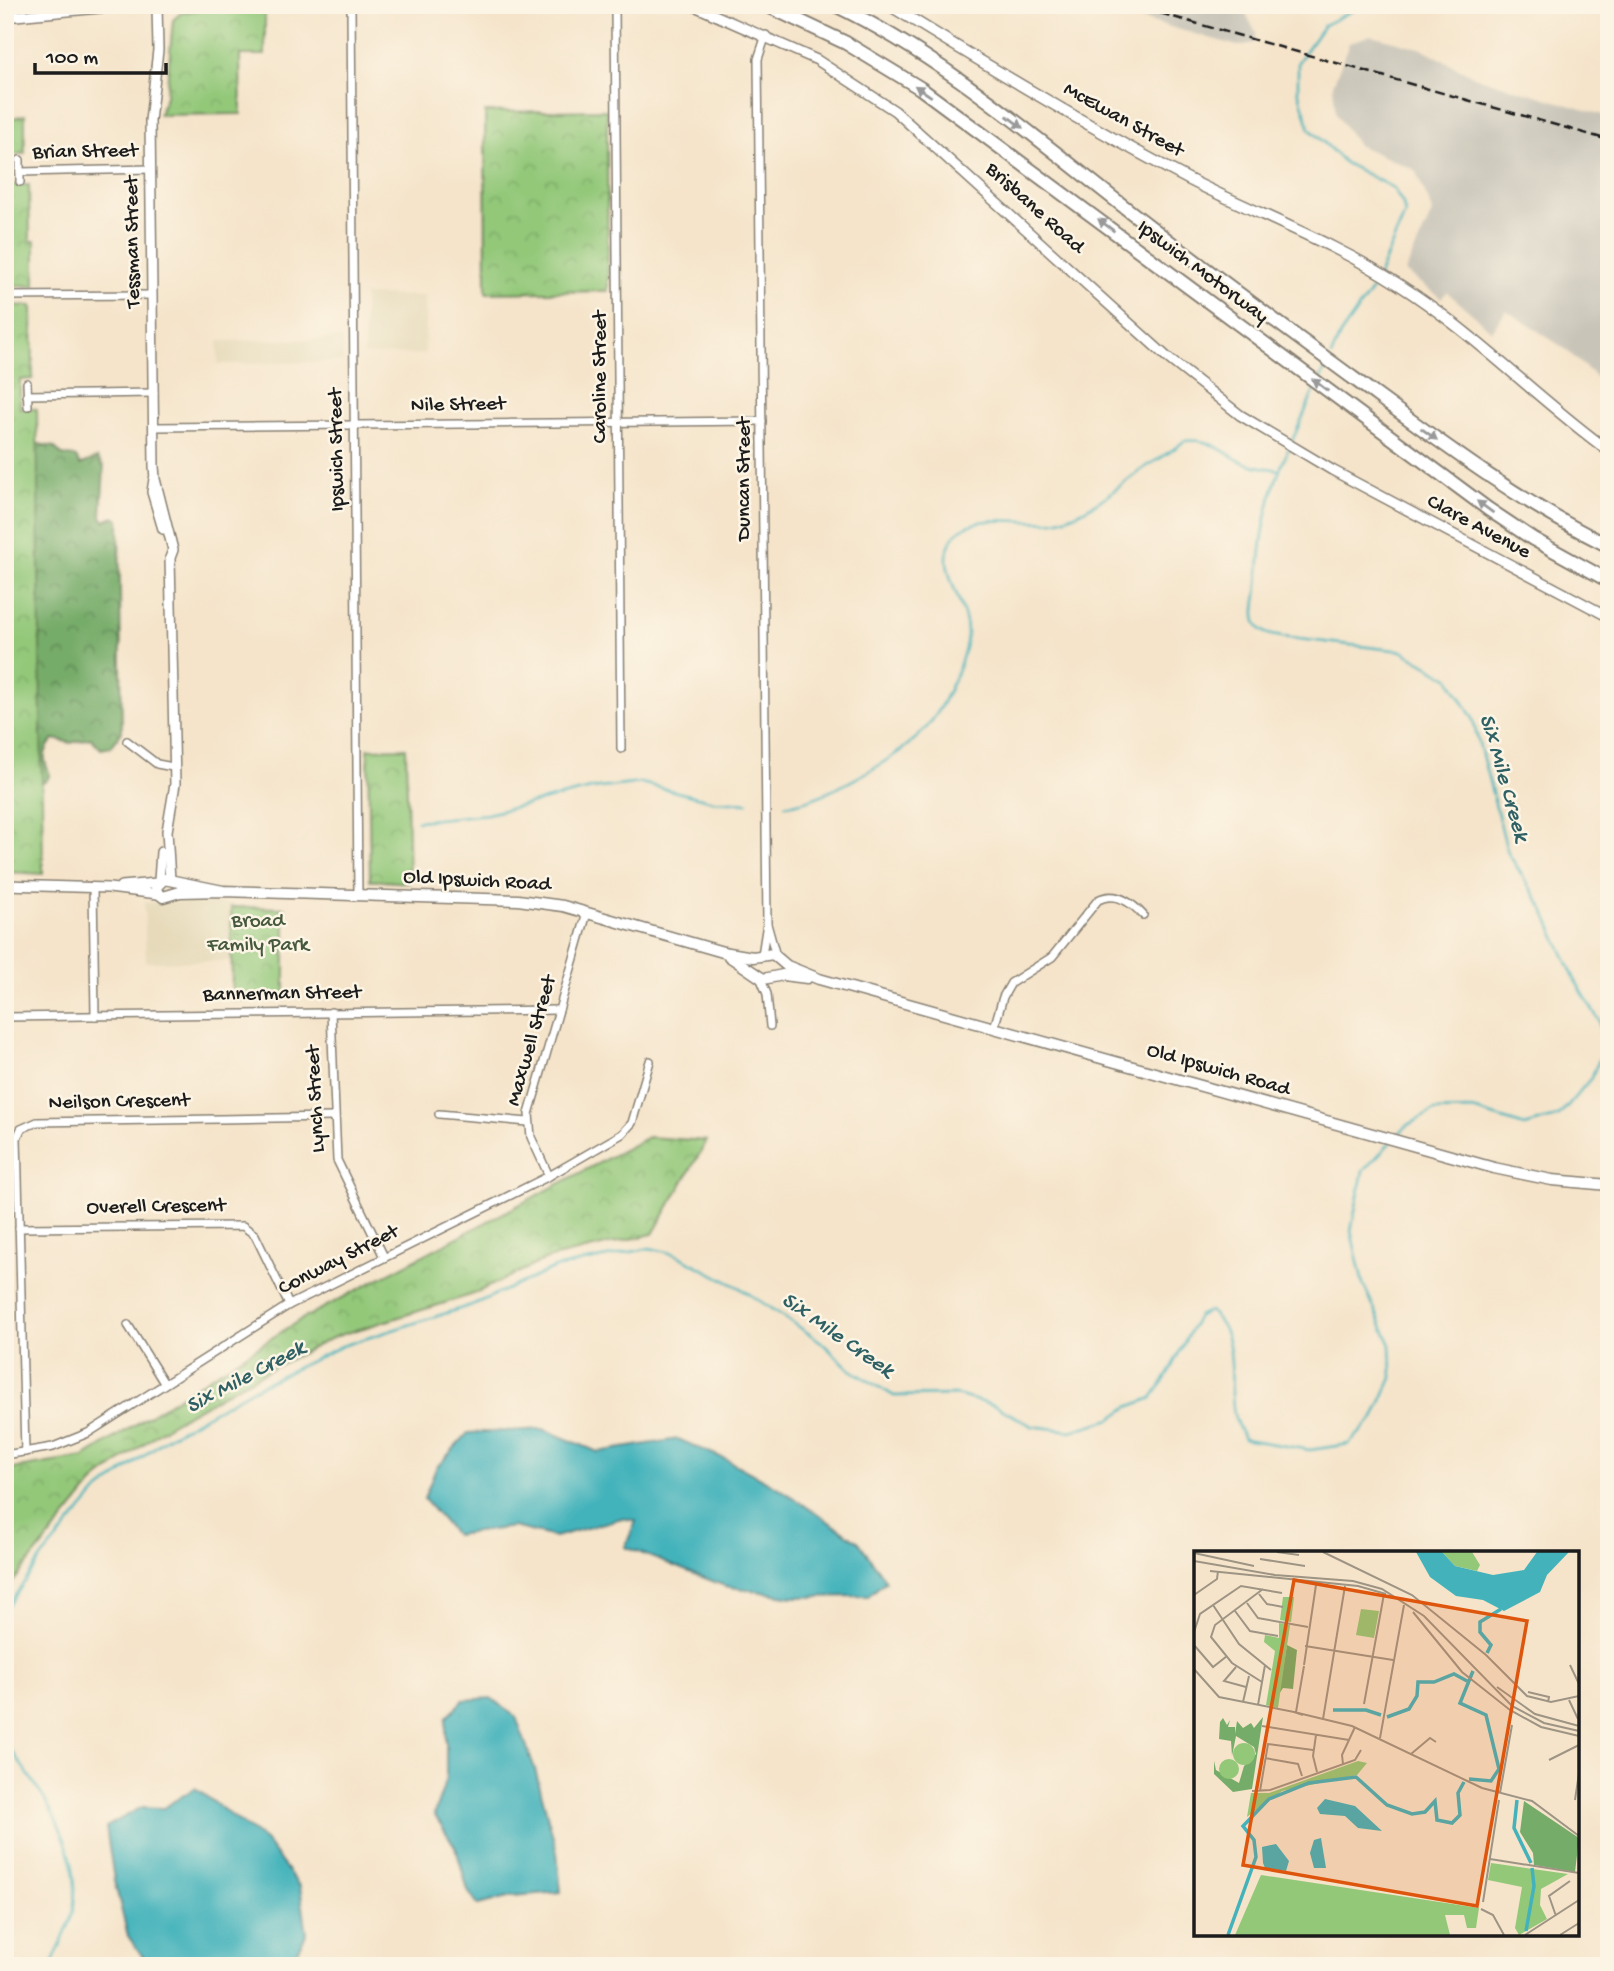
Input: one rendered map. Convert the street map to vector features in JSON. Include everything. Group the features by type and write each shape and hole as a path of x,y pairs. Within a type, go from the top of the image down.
{"highway":[{"name":"Ipswich Motorway","path":"766,5 846,43 920,88 1511,525 1609,581"},
{"name":"Ipswich Motorway","path":"835,5 879,28 957,79 1291,332 1505,486 1609,546"}],"main road":[{"name":"McEwan Street","path":"888,5 1092,128 1195,182 1348,255 1413,294 1458,326 1609,452"},
{"name":"Old Ipswich Road","path":"165,886 223,891 532,901 587,913 723,952 761,956"},
{"name":"Old Ipswich Road","path":"723,952 758,975"},
{"path":"761,956 778,959 781,969 773,978 758,975 755,965 761,956"},
{"name":"Old Ipswich Road","path":"778,959 819,979"},
{"name":"Old Ipswich Road","path":"773,978 783,975 819,979 1423,1149 1529,1176 1609,1185"}],"street":[{"path":"5,17 131,5"},
{"name":"Tessman Street","path":"157,5 159,40 151,102 155,479 172,541 173,767 163,825 165,886"},
{"name":"Ipswich Street","path":"351,5 358,895"},
{"name":"Caroline Street","path":"615,5 621,749"},
{"name":"Brisbane Road","path":"692,5 766,35 842,75 915,127 1170,359 1240,415 1332,470"},
{"name":"Duncan Street","path":"761,956 767,923 758,59 766,35"},
{"name":"Brian Street","path":"20,160 20,182"},
{"name":"Brian Street","path":"20,172 151,169"},
{"path":"5,296 152,295"},
{"path":"27,383 28,406"},
{"path":"27,395 154,393"},
{"name":"Nile Street","path":"154,427 762,421"},
{"name":"Clare Avenue","path":"1332,470 1609,617"},
{"path":"127,741 157,764 173,767"},
{"name":"Old Ipswich Road","path":"5,886 165,886"},
{"path":"93,887 95,1016"},
{"path":"994,1028 1003,997 1011,983 1057,952 1098,900 1105,896 1116,897 1135,906 1143,915"},
{"name":"Maxwell Street","path":"549,1176 531,1137 528,1122 587,913"},
{"name":"Duncan Street","path":"767,923 778,959"},
{"path":"758,975 767,994 770,1026"},
{"path":"767,994 773,978"},
{"name":"Bannerman Street","path":"5,1017 559,1010"},
{"name":"Lynch Street","path":"331,1012 333,1117 339,1167 384,1257"},
{"name":"Conway Street","path":"5,1455 65,1444 88,1433 289,1305 549,1176 629,1129 650,1061"},
{"path":"439,1114 528,1122"},
{"name":"Neilson Crescent","path":"25,1452 17,1138 21,1129 30,1124 333,1117"},
{"name":"Overell Crescent","path":"19,1228 243,1226 255,1235 289,1305"},
{"path":"128,1325 164,1383"}],"shaded area":[{"path":"1092,5 1216,5 1246,14 1256,33 1254,43 1238,46"},
{"path":"1371,35 1423,49 1475,77 1609,117 1609,389 1564,348 1506,310 1492,331 1447,292 1441,298 1405,272 1433,211 1415,170 1358,145 1336,114 1333,85 1349,43"},
{"path":"364,295 425,296 425,354 364,355"},
{"path":"343,339 343,362 218,364 218,341"},
{"path":"144,902 231,904 232,961 146,962"}],"green space":[{"path":"224,5 265,5 265,55 240,55 241,114 159,115 166,96 173,20 181,13"},
{"path":"607,110 608,291 486,293 485,112"},
{"path":"25,115 25,154 11,154 11,185 29,185 30,241 35,241 35,286 5,285 5,120"},
{"path":"5,305 32,306 33,379 20,380 20,408 37,409 43,874 5,872"},
{"path":"5,420 34,443 54,447 62,455 76,457 80,465 97,458 104,467 101,516 104,521 114,517 119,520 122,732 111,747 101,749 91,738 71,743 54,739 45,756 50,775 46,781 37,785"},
{"path":"406,748 409,883 370,880 368,749"},
{"name":"Broad Family Park","path":"231,907 285,908 285,999 232,1000"},
{"path":"648,1137 707,1141 653,1234 547,1259 471,1295 334,1337 245,1382 169,1425 96,1480 5,1592 5,1470 84,1457 300,1320"}],"water":[{"path":"543,1429 598,1452 678,1439 725,1459 779,1488 859,1542 886,1581 868,1596 793,1597 725,1586 625,1547 636,1521 622,1518 555,1537 513,1527 455,1535 424,1499 436,1468 468,1433"},
{"path":"491,1698 516,1717 535,1769 557,1852 561,1892 512,1896 478,1905 468,1891 456,1848 434,1814 446,1780 446,1718 463,1700"},
{"path":"195,1788 265,1841 300,1887 307,1933 293,1958 232,1966 206,1957 149,1965 128,1936 114,1880 106,1827 142,1807 163,1808"}],"waterway":[{"name":"Six Mile Creek","path":"1331,356 1340,335 1373,288 1405,214 1403,204 1393,188 1345,163 1310,129 1298,90 1298,62 1324,25 1364,5"},
{"name":"Six Mile Creek","path":"1321,378 1327,365"},
{"name":"Six Mile Creek","path":"1292,441 1316,387"},
{"path":"785,805 819,796 861,776 916,739 933,719 952,683 966,645 966,623 947,561 953,538 962,529 988,521 1047,522 1071,516 1104,498 1184,441 1205,442 1245,463 1278,470"},
{"name":"Six Mile Creek","path":"1289,448 1271,498 1261,548 1255,611 1258,626 1266,633 1282,637 1402,651 1449,678 1472,717 1508,853 1543,908 1575,980 1600,1022 1601,1056 1591,1078 1559,1116 1525,1126 1473,1110 1434,1111 1406,1126 1395,1138"},
{"path":"417,821 487,814 591,789 641,783 713,801 748,803"},
{"path":"1601,1023 1609,1030"},
{"name":"Six Mile Creek","path":"5,1610 42,1557 96,1493 168,1437 253,1389 342,1346 472,1305 555,1268 650,1248 675,1254 740,1288 820,1341 851,1370 894,1396 956,1395 996,1406 1032,1426 1071,1431 1111,1419 1128,1407 1152,1398 1167,1376 1198,1316 1209,1311 1226,1333 1231,1361 1233,1404 1236,1421 1244,1439 1310,1450 1349,1444 1374,1418 1392,1378 1391,1345 1363,1284 1351,1231 1363,1171 1390,1143"},
{"name":"Six Mile Creek","path":"5,1742 55,1818 71,1860 75,1882 73,1912 52,1966"}],"railway":[{"path":"1131,5 1609,140"}]}
